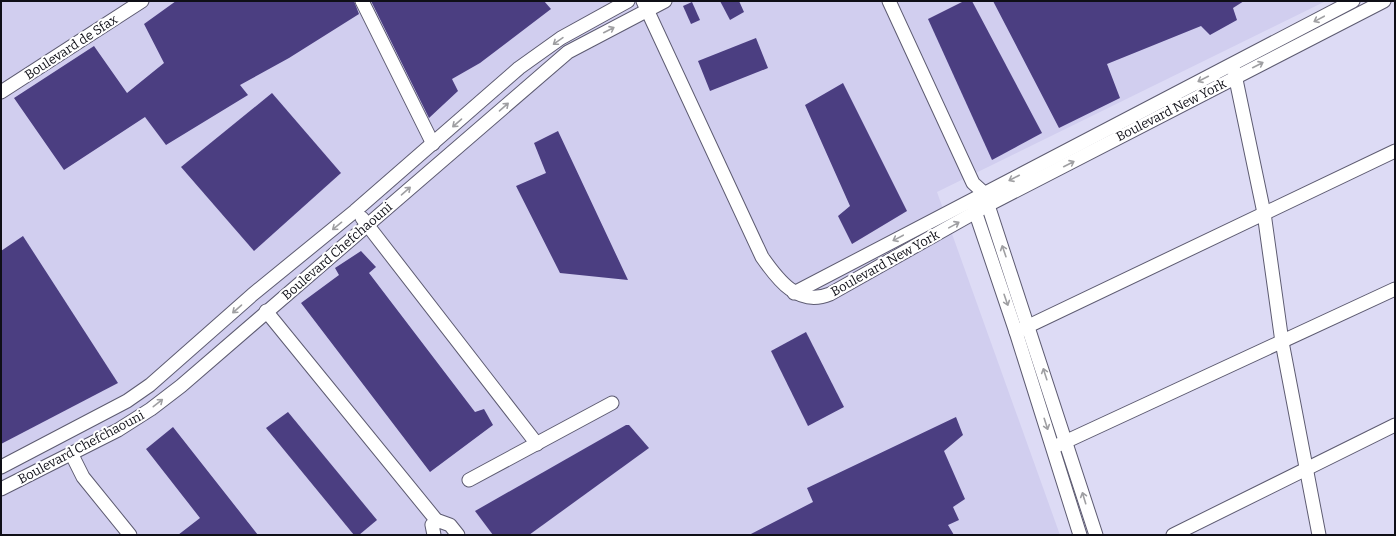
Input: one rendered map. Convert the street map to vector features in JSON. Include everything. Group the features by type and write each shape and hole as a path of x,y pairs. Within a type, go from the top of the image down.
{"street":[{"name":"Boulevard de Sfax","path":"1,92 142,1"},
{"path":"362,1 433,144"},
{"name":"Boulevard Chefchaouni","path":"1,467 127,401 150,385 252,295 355,211 519,68 561,38 628,1"},
{"name":"Boulevard Chefchaouni","path":"1,489 118,430 152,409 568,52 646,6 665,1"},
{"path":"889,1 973,183 986,199 1067,442 1096,535"},
{"name":"Boulevard New York","path":"794,293 971,200 986,199 1234,70 1353,1"},
{"name":"Boulevard New York","path":"1234,70 1384,1"},
{"path":"646,6 762,257 778,279 794,293"},
{"path":"1234,70 1264,213 1282,342 1319,535"},
{"path":"1016,332 1395,151"},
{"path":"973,183 971,200 1054,447 1080,535"},
{"name":"Boulevard New York","path":"794,293 804,297 815,298 830,294 976,212 986,199"},
{"path":"355,211 537,444"},
{"path":"1054,447 1395,289"},
{"path":"266,311 437,521 450,525 458,535"},
{"path":"469,480 612,403"},
{"path":"1173,535 1395,425"},
{"path":"71,453 83,477 130,535"},
{"path":"434,535 432,528 437,521"}],"shaded area":[{"path":"1,1 1326,1 937,192 1060,535 1,535"}],"building":[{"path":"176,1 354,1 359,14 289,58 240,85 248,95 166,145 145,117 64,170 14,98 94,46 127,93 164,63 144,24"},
{"path":"371,1 544,1 551,9 480,63 452,79 458,91 429,118"},
{"path":"720,1 739,1 744,12 730,20"},
{"path":"964,1 972,1 1042,133 992,160 928,19"},
{"path":"993,1 1244,1 1233,8 1237,20 1210,35 1201,26 1107,64 1120,98 1059,128"},
{"path":"692,2 700,20 691,24 683,6"},
{"path":"756,38 768,68 710,91 698,61"},
{"path":"843,83 907,211 852,244 838,216 850,206 805,105"},
{"path":"272,93 341,173 254,251 181,167"},
{"path":"558,131 628,280 560,273 516,186 546,173 534,143"},
{"path":"23,236 118,383 1,444 1,251"},
{"path":"361,251 376,267 369,273 475,412 484,409 493,425 430,472 301,303 339,275 335,268"},
{"path":"806,332 844,407 808,426 771,351"},
{"path":"288,412 377,520 359,535 354,535 266,428"},
{"path":"956,417 963,435 944,451 965,499 953,507 959,520 948,525 954,535 749,535 813,502 807,488"},
{"path":"626,425 629,425 649,448 529,535 493,535 475,511"},
{"path":"173,427 258,535 178,535 200,518 146,449"}]}
